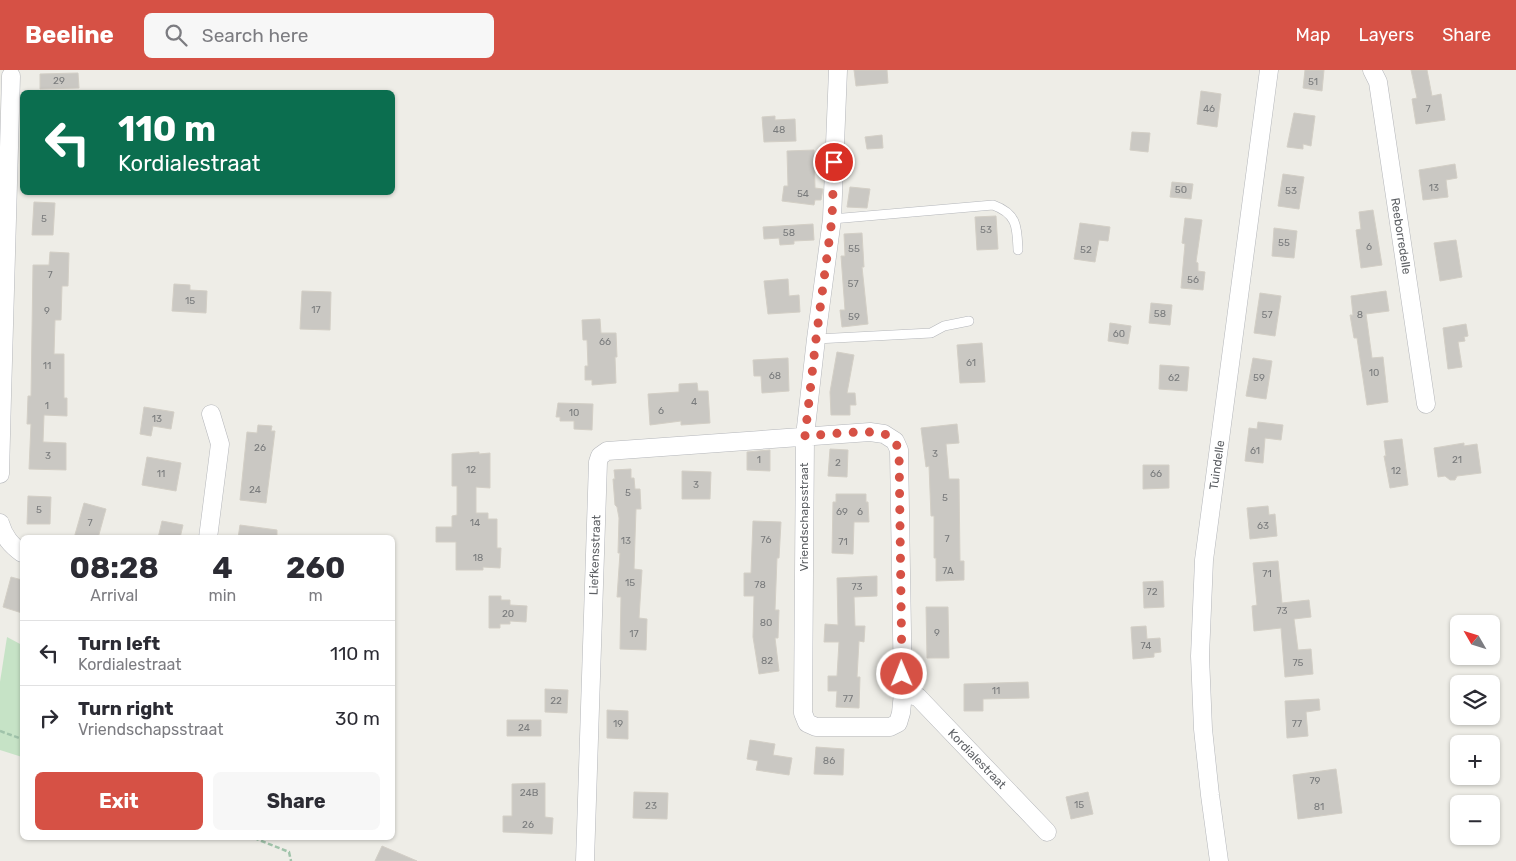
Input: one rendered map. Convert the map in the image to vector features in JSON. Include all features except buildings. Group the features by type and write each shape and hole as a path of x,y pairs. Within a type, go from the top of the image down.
{"street":[{"name":"Vriendschapsstraat","path":"838,70 832,219 805,436 803,713 807,723 816,727 890,726 898,723 903,693"},
{"name":"Tuindelle","path":"1219,861 1203,728 1200,656 1204,560 1269,70"},
{"name":"Reeborredelle","path":"1372,70 1378,82 1426,404"},
{"path":"0,474 7,75"},
{"path":"208,535 220,444 211,414"},
{"path":"805,436 870,432 884,434 895,441 899,450 903,693"},
{"name":"Liefkensstraat","path":"585,861 598,462 600,456 607,451 805,436"},
{"path":"0,523 3,534 20,551"},
{"name":"Kordialestraat","path":"903,693 918,697 1047,832"}],"lane":[{"path":"832,219 992,206 1002,208 1016,224 1018,250"},
{"path":"816,339 931,333 944,326 969,321"}],"path":[{"path":"0,731 20,739"},
{"path":"259,840 289,852 291,861"}],"green space":[{"path":"7,637 20,644 20,756 0,750 0,682"}],"route":[{"path":"834,162 832,219 805,436 870,432 884,434 895,441 899,450 902,674"}]}
